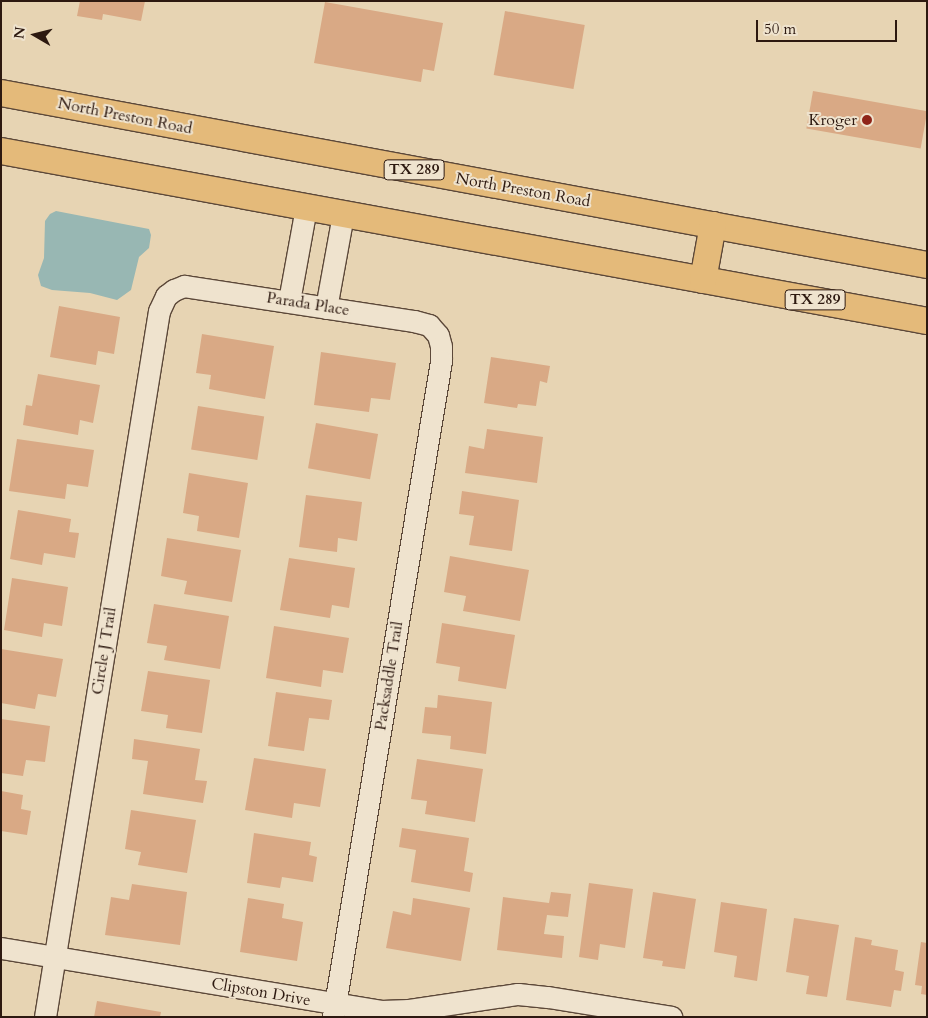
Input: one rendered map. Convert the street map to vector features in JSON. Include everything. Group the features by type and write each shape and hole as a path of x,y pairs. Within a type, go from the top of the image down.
{"main road":[{"name":"North Preston Road","path":"1,93 927,265"},
{"name":"TX 289","path":"1,151 927,320"},
{"path":"703,280 713,225"}],"street":[{"path":"289,301 306,207"},
{"path":"326,308 343,214"},
{"name":"Parada Place","path":"174,290 190,286 414,321 429,325 438,335"},
{"name":"Circle J Trail","path":"44,1017 160,311 166,296 174,290"},
{"name":"Packsaddle Trail","path":"334,1011 441,361 441,346 438,335"},
{"name":"Clipston Drive","path":"1,948 55,956 334,1011 409,1010 518,994 671,1017"}],"water":[{"path":"56,211 149,229 151,235 149,248 139,257 131,290 117,300 90,293 52,290 41,286 38,275 44,258 45,221 50,214"}],"building":[{"path":"80,1 145,1 141,21 103,14 102,20 77,16"},
{"path":"325,2 443,23 434,71 423,69 421,82 314,63"},
{"path":"505,11 585,25 573,89 494,75"},
{"name":"Kroger","path":"813,91 927,111 921,149 806,128"},
{"path":"59,306 120,317 114,354 98,351 96,365 50,357"},
{"path":"202,334 274,346 265,399 209,389 211,375 196,373"},
{"path":"321,352 396,363 390,400 371,398 369,412 314,405"},
{"path":"491,357 550,366 547,383 540,381 536,406 518,404 517,408 484,403"},
{"path":"38,374 100,385 93,423 80,420 78,435 23,425 26,405 32,406"},
{"path":"198,406 264,416 257,460 191,449"},
{"path":"316,423 378,434 370,479 308,468"},
{"path":"487,429 543,437 537,483 465,473 469,446 484,449"},
{"path":"17,439 94,450 88,487 67,484 65,499 9,491"},
{"path":"189,473 248,483 239,538 197,531 199,516 183,513"},
{"path":"462,491 519,500 512,551 469,545 474,516 459,514"},
{"path":"306,495 362,502 357,541 338,538 337,552 299,547"},
{"path":"18,510 71,519 69,532 79,533 75,558 44,553 42,565 10,559"},
{"path":"167,538 241,550 232,602 184,594 187,581 161,576"},
{"path":"450,556 529,570 520,621 463,611 466,596 444,592"},
{"path":"289,558 355,568 349,608 332,605 330,618 280,610"},
{"path":"12,578 68,587 62,626 44,623 42,637 4,630"},
{"path":"154,604 229,616 220,669 164,660 167,646 147,643"},
{"path":"442,623 515,635 506,689 458,681 460,667 436,663"},
{"path":"274,626 349,638 343,673 323,670 321,687 266,678"},
{"path":"1,649 63,659 56,697 38,694 35,709 1,703"},
{"path":"148,671 210,680 202,733 166,728 168,715 141,711"},
{"path":"276,692 332,700 329,720 309,718 304,751 268,746"},
{"path":"438,695 492,702 486,754 450,749 451,736 422,733 425,707 437,708"},
{"path":"1,719 50,726 45,762 26,760 23,776 1,773"},
{"path":"134,739 200,749 195,780 207,781 203,803 143,794 148,761 132,759"},
{"path":"254,758 326,769 320,807 294,803 292,818 245,810"},
{"path":"417,759 483,769 475,822 425,814 427,801 411,799"},
{"path":"1,791 23,795 21,809 31,811 27,835 1,831"},
{"path":"131,810 196,820 187,873 138,865 141,852 125,849"},
{"path":"402,828 469,838 464,871 473,873 470,892 411,882 416,850 399,847"},
{"path":"254,833 311,842 309,855 317,857 313,882 282,877 280,888 247,883"},
{"path":"589,883 633,889 625,948 600,944 598,960 579,957"},
{"path":"132,884 187,892 180,945 105,935 111,897 129,900"},
{"path":"551,892 571,894 568,917 547,915 544,934 564,936 562,958 497,950 503,897 549,903"},
{"path":"653,892 696,899 685,969 662,966 663,961 643,958"},
{"path":"248,898 284,904 282,918 303,922 297,961 240,952"},
{"path":"413,898 470,908 461,961 386,948 393,911 411,915"},
{"path":"721,902 767,909 757,981 734,977 737,956 714,952"},
{"path":"794,918 839,925 827,997 806,994 809,976 786,972"},
{"path":"855,937 872,940 871,945 898,950 895,970 904,972 901,991 894,990 891,1007 846,1000"},
{"path":"921,942 927,943 927,995 921,994 922,986 915,985"},
{"path":"97,1001 161,1012 160,1017 94,1017"}],"place":[{"name":"Kroger","path":"867,120"}]}
